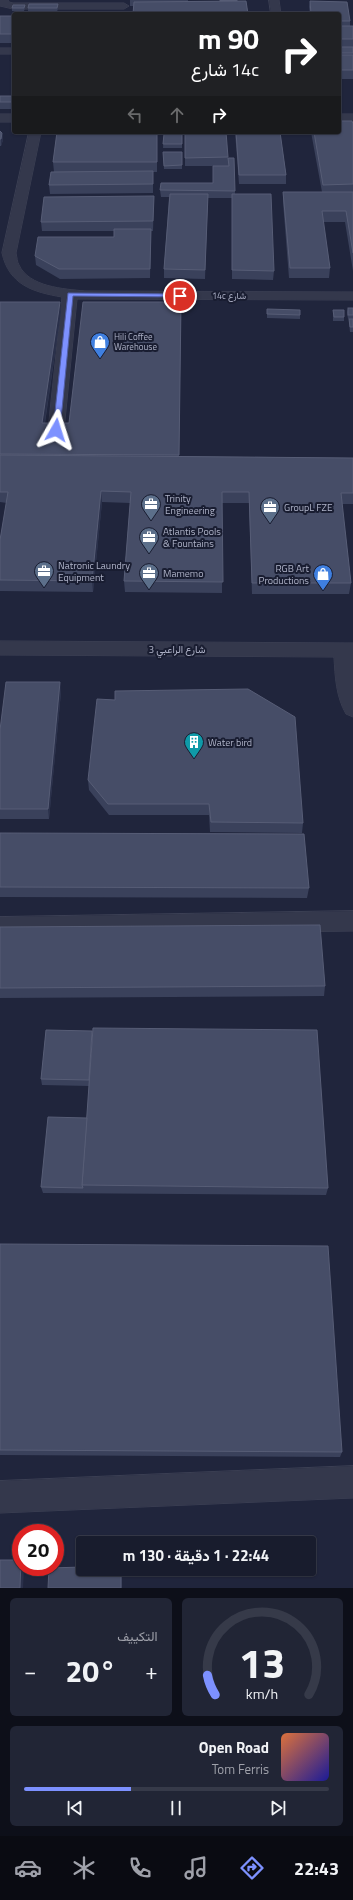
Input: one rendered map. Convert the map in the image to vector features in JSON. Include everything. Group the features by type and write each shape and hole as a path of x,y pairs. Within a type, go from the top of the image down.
{"street":[{"path":"3,0 4,4 13,6 124,6"},
{"path":"274,0 276,12"},
{"path":"0,51 12,51"},
{"path":"0,118 12,118"},
{"path":"341,118 353,118"},
{"name":"14c شارع","path":"34,134 6,240 9,260 17,273 24,279 44,289 70,294 353,296"},
{"path":"56,430 70,294"},
{"name":"شارع الراعبي 3","path":"0,648 348,650"},
{"path":"348,650 346,685 353,709"},
{"path":"0,927 353,921"},
{"path":"0,1497 353,1482"}],"building":[{"path":"237,0 237,1 220,1"},
{"path":"246,1 248,12 133,12 134,2"},
{"path":"310,1 347,2 350,21 341,21 341,12 311,12"},
{"path":"29,4 58,4 57,8 28,8"},
{"path":"13,5 25,5 24,8 12,8"},
{"path":"0,16 12,16 12,34 0,34"},
{"path":"341,26 353,26 353,39 341,39"},
{"path":"341,47 353,47 353,53 341,53"},
{"path":"341,55 353,55 353,70 341,70"},
{"path":"0,96 12,96 12,102 0,102"},
{"path":"341,121 352,121 353,184 323,185 314,134 341,134"},
{"path":"0,131 2,133 1,139 0,139"},
{"path":"57,134 157,134 157,162 53,162"},
{"path":"164,134 182,134 182,144 163,144"},
{"path":"185,134 226,134 228,157 185,158"},
{"path":"236,134 280,134 286,175 239,175"},
{"path":"163,152 182,152 182,165 164,166"},
{"path":"228,158 234,158 235,191 160,190 161,183 213,183 213,166 229,166"},
{"path":"153,171 153,184 49,185 51,172"},
{"path":"283,192 353,192 353,253 346,211 322,211 330,268 290,268"},
{"path":"170,194 208,194 205,270 164,269"},
{"path":"232,194 271,194 274,271 232,270"},
{"path":"154,196 153,221 41,222 44,197"},
{"path":"114,229 151,229 150,269 59,269 35,256 38,237 114,237"},
{"path":"0,302 60,302 42,423 69,423 83,302 181,302 179,455 0,454"},
{"path":"348,308 353,308 353,315 348,315"},
{"path":"267,309 300,310 300,315 267,314"},
{"path":"333,310 344,310 344,317 334,317"},
{"path":"349,319 353,319 353,327 350,327"},
{"path":"0,455 353,458 353,493 341,493 351,583 252,583 249,492 222,492 223,582 124,581 131,492 101,491 92,581 0,580 0,540 8,492 0,492"},
{"path":"6,682 60,682 48,809 0,809 0,730"},
{"name":"Water bird","path":"248,689 295,717 303,823 211,822 209,804 108,804 88,780 97,699 115,700 115,691"},
{"path":"0,833 304,834 309,888 0,887"},
{"path":"320,925 325,986 0,988 0,927"},
{"path":"93,1028 317,1030 328,1188 82,1185"},
{"path":"46,1030 92,1031 89,1080 41,1079"},
{"path":"48,1117 87,1118 83,1188 41,1187"},
{"path":"0,1244 328,1246 342,1452 0,1450"},
{"path":"0,1560 12,1560 12,1576 20,1576 20,1588 0,1588"},
{"path":"76,1567 76,1576 121,1576 121,1588 48,1588 49,1576 64,1576 64,1568"}],"place":[{"name":"Hili Coffee Warehouse","path":"100,359"},
{"name":"Trinity Engineering","path":"151,521"},
{"name":"GroupL FZE","path":"270,524"},
{"name":"Atlantis Pools & Fountains","path":"149,554"},
{"name":"Natronic Laundry Equipment","path":"44,588"},
{"name":"Mamemo","path":"149,590"},
{"name":"RGB Art Productions","path":"323,591"},
{"name":"Water bird","path":"194,759"}],"route":[{"path":"56,430 70,294 180,296"}]}
